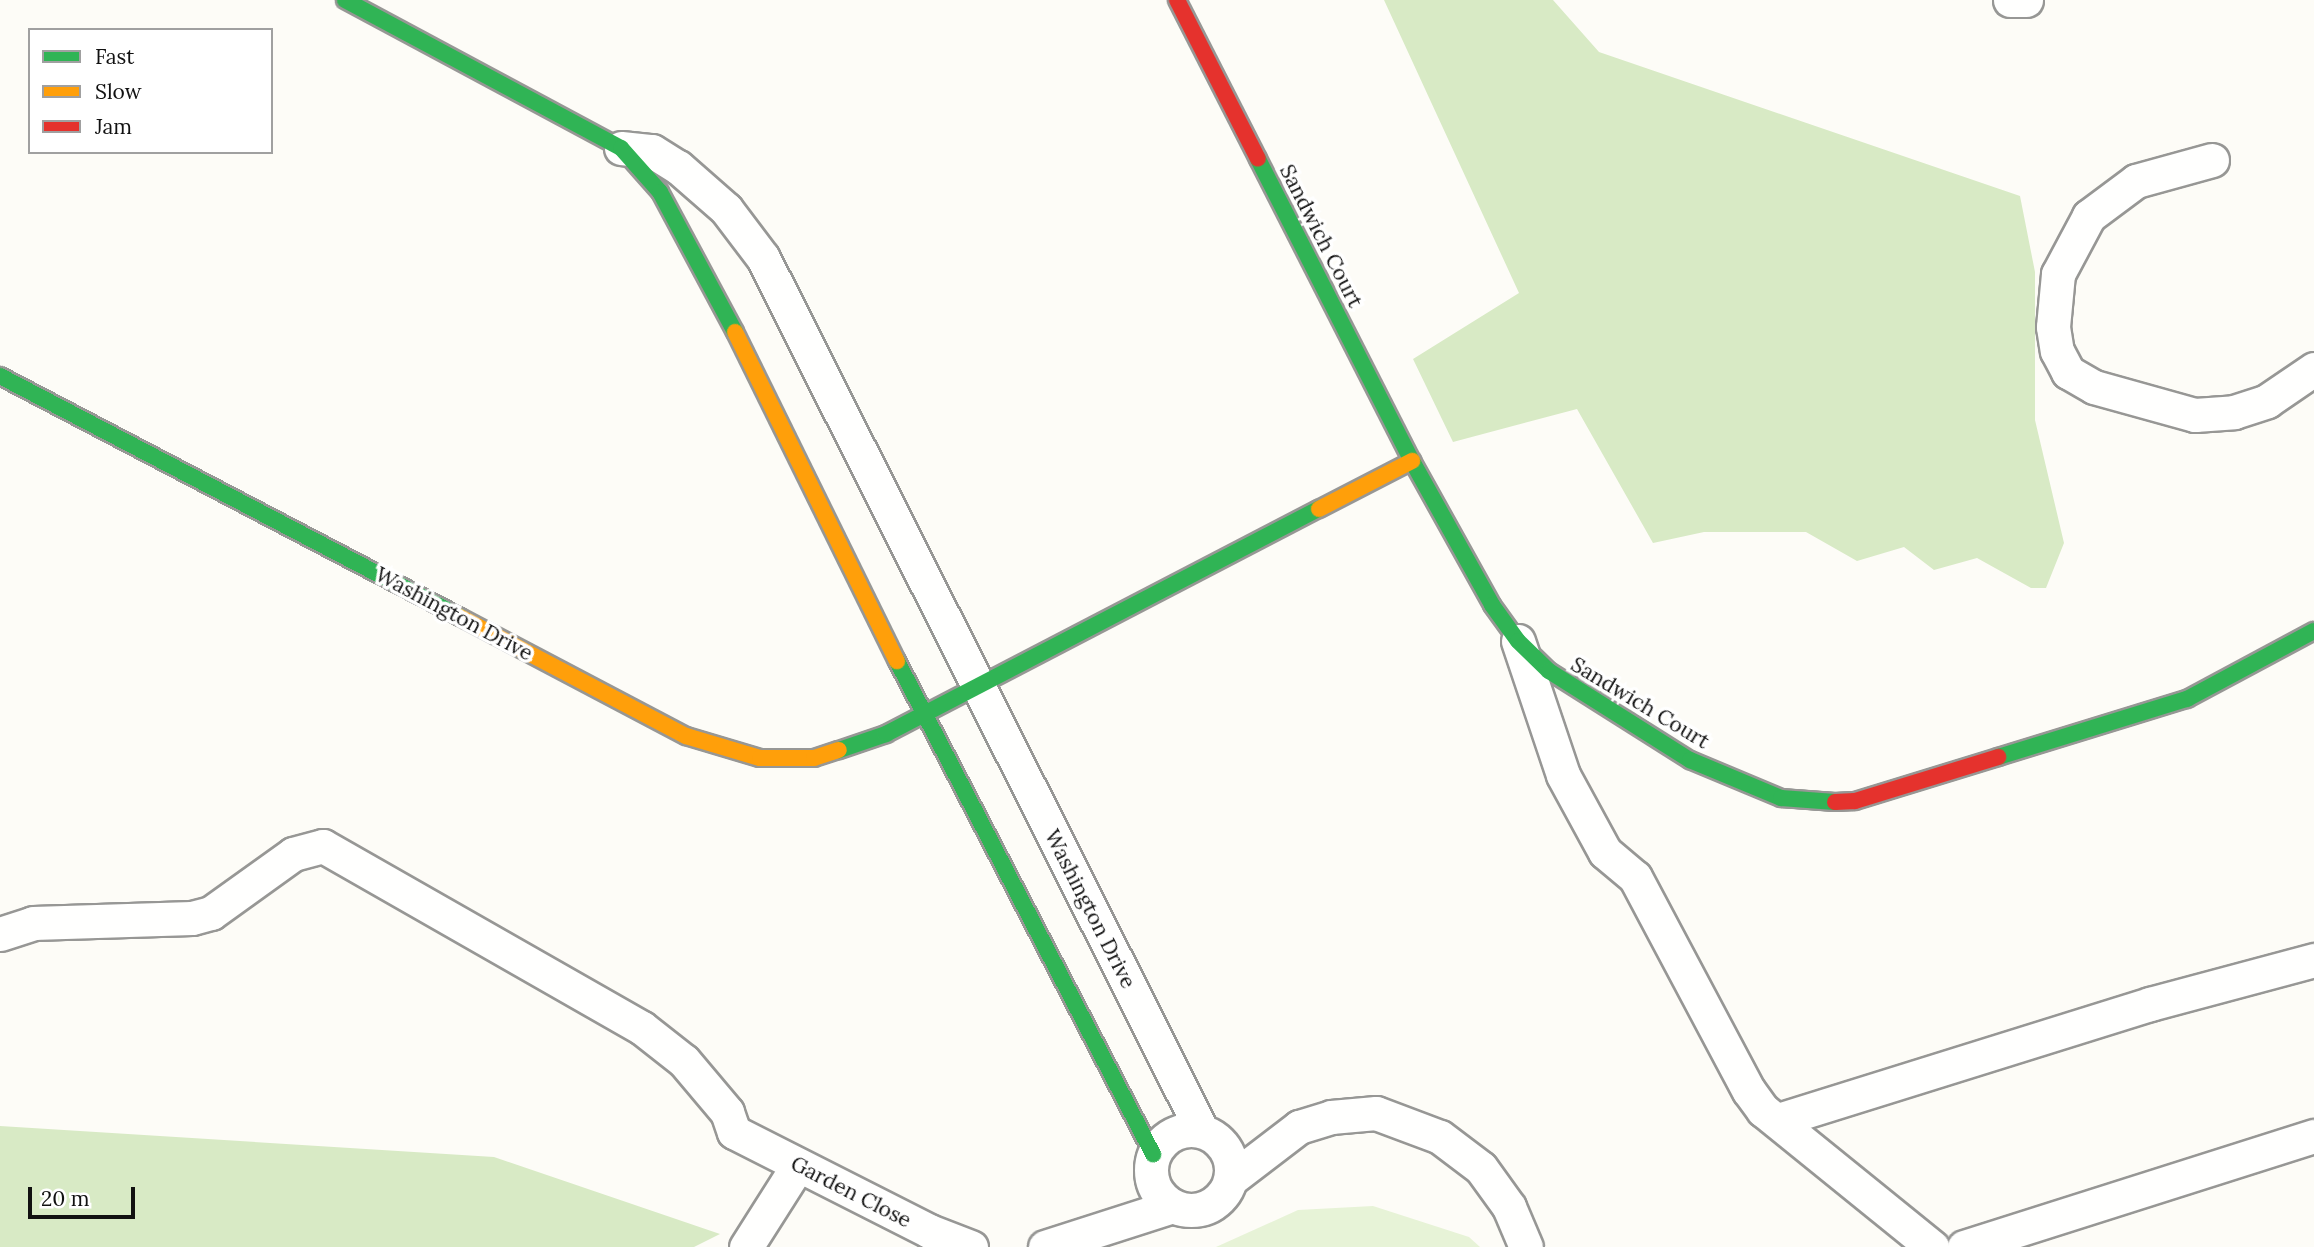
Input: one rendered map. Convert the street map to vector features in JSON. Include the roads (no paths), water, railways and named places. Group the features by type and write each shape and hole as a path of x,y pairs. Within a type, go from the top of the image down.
{"street":[{"name":"Washington Drive","path":"345,0 621,148 652,151 678,167 726,209 763,258 979,687 1211,1137"},
{"name":"Sandwich Court","path":"1177,0 1412,461 1476,577 1518,641 1571,688 1690,760 1753,789 1816,803 1855,801 1918,785 2187,699 2314,631"},
{"path":"2010,0 2026,0"},
{"name":"Washington Drive","path":"621,148 678,220 1152,1167"},
{"path":"2212,160 2136,181 2089,216 2058,274 2053,327 2057,351 2068,372 2094,387 2194,415 2234,412 2267,401 2314,369"},
{"name":"Washington Drive","path":"0,376 715,747 760,758 814,758 924,716 1412,461"},
{"path":"1518,641 1563,775 1605,852 1634,877 1749,1091 1778,1120 1932,1247"},
{"name":"Garden Close","path":"0,934 33,923 192,918 211,913 293,854 323,846 650,1034 692,1071 727,1112 734,1132 929,1231 971,1247"},
{"path":"1778,1120 2150,1004 2314,960"},
{"path":"1104,1226 1152,1167 1173,1133 1211,1137 1287,1133 1331,1117 1366,1112 1440,1137 1494,1184 1526,1247"},
{"path":"1152,1167 1159,1195 1173,1206 1184,1210 1208,1207 1218,1200 1231,1179 1287,1133"},
{"path":"1964,1247 2314,1136"},
{"path":"1211,1137 1228,1154 1231,1179"},
{"path":"746,1247 798,1165"},
{"path":"1045,1247 1173,1206"}]}
